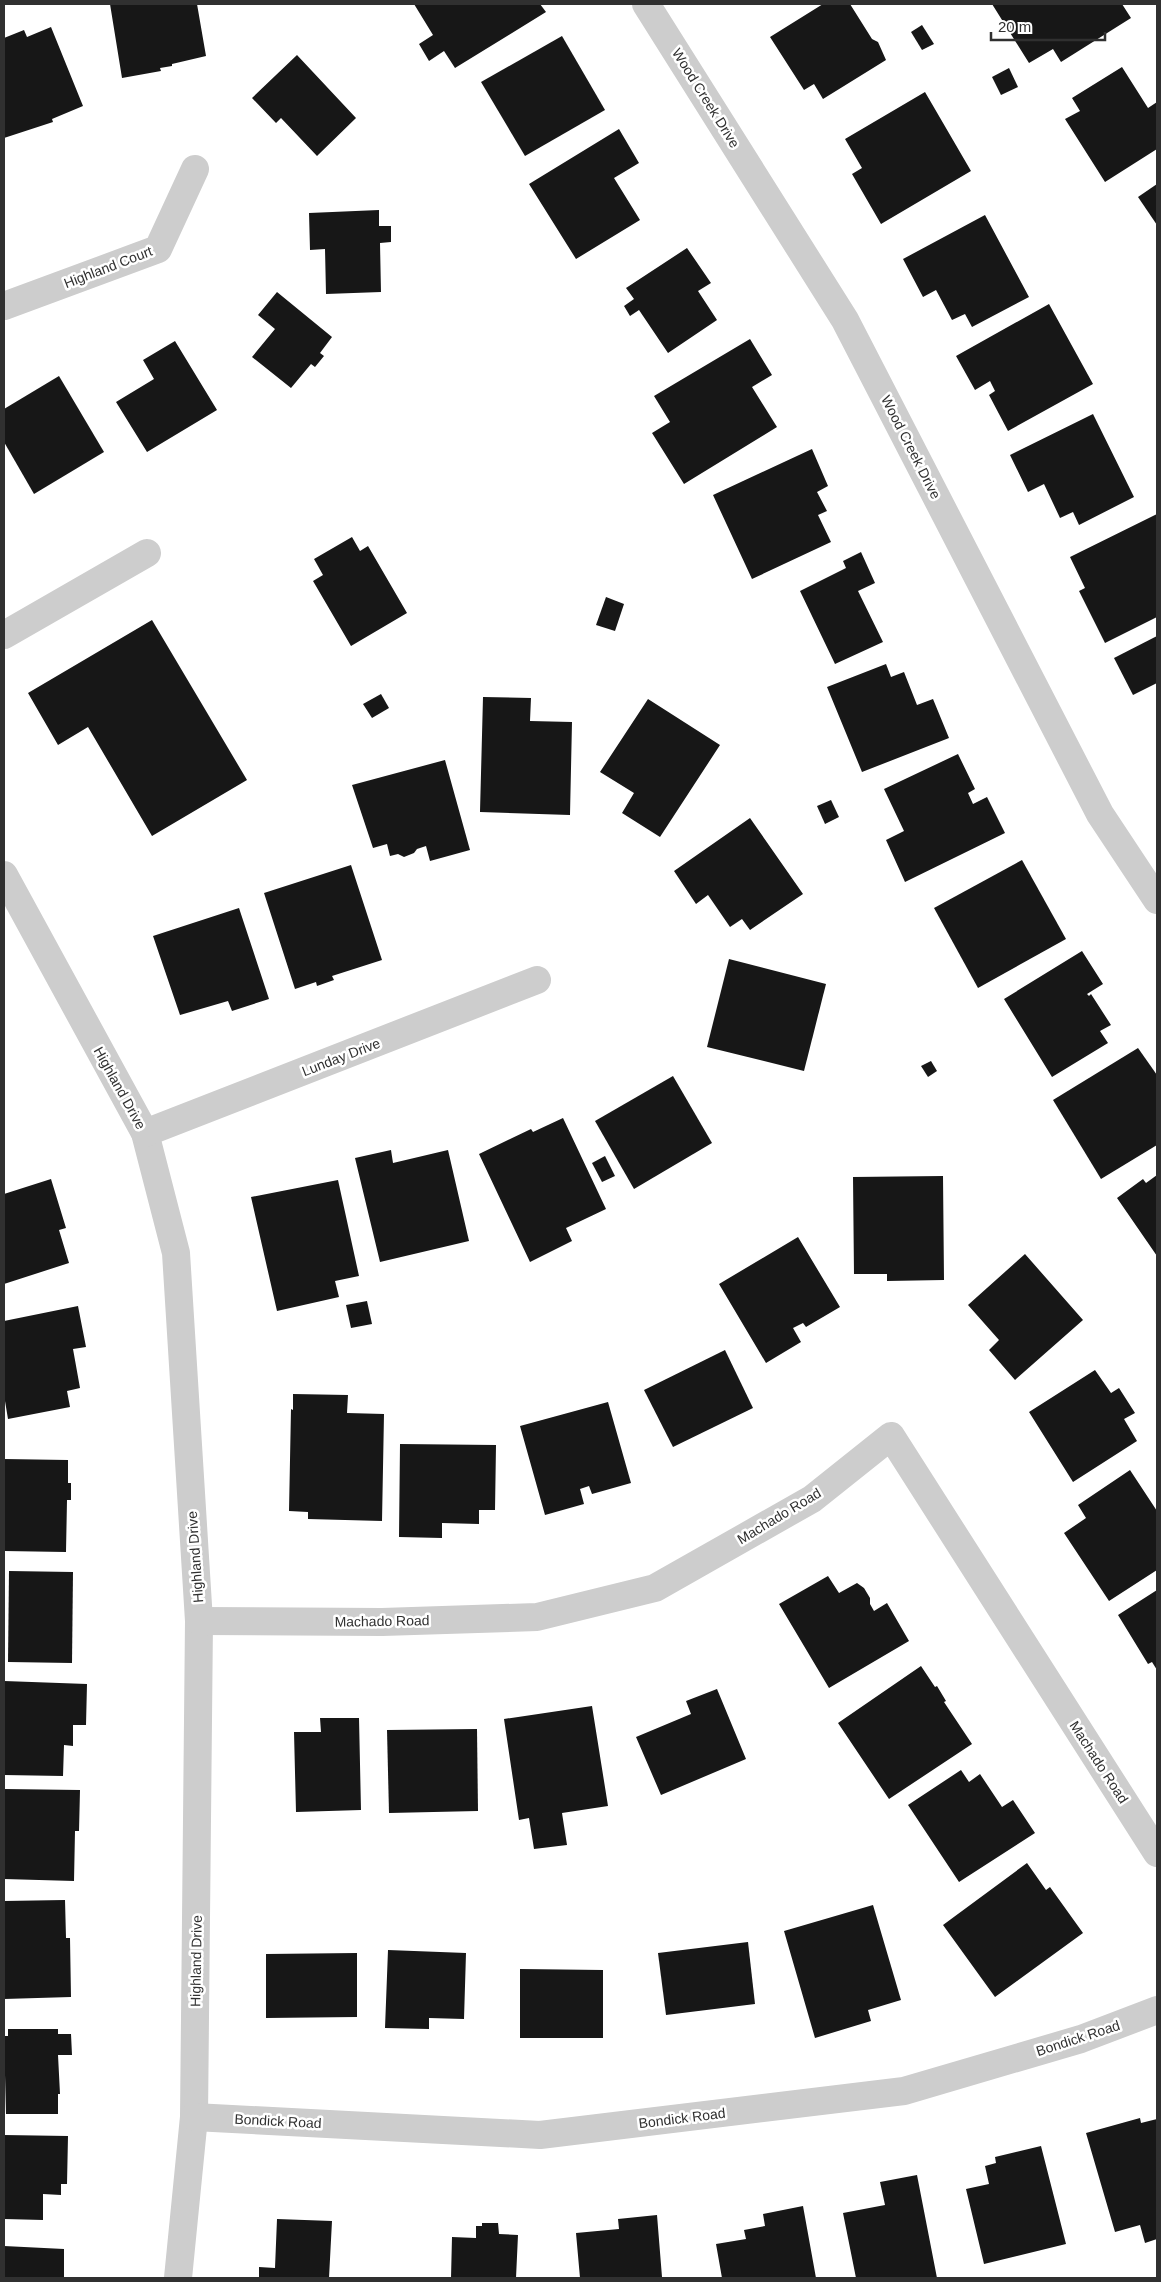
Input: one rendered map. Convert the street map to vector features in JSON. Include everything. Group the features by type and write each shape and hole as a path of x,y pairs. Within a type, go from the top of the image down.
{"street":[{"name":"Wood Creek Drive","path":"646,4 845,320 1100,814 1157,900"},
{"name":"Highland Court","path":"4,306 158,249 195,169"},
{"path":"4,635 147,553"},
{"name":"Highland Drive","path":"4,875 145,1134 176,1253 199,1621 194,2117 178,2278"},
{"name":"Lunday Drive","path":"145,1134 536,980"},
{"name":"Machado Road","path":"199,1621 382,1622 537,1616 655,1588 812,1498 891,1436 1157,1853"},
{"name":"Bondick Road","path":"194,2117 540,2135 904,2090 1081,2039 1157,2010"}],"building":[{"path":"110,4 197,4 206,56 160,68 161,71 122,78"},
{"path":"414,4 540,4 546,12 455,68 444,51 429,61 419,44 433,35"},
{"path":"823,4 850,4 872,39 878,42 886,60 823,99 814,84 804,90 770,37"},
{"path":"992,4 1122,4 1131,18 1061,62 1053,49 1029,63"},
{"path":"922,25 934,44 922,50 911,32"},
{"path":"51,27 83,106 52,119 53,122 4,138 4,38 24,30 27,37"},
{"path":"562,36 605,110 525,156 481,82"},
{"path":"297,55 356,118 317,156 281,118 276,123 252,98"},
{"path":"1122,67 1148,108 1157,102 1157,149 1105,182 1065,119 1080,111 1072,98"},
{"path":"1009,68 1018,87 1001,95 992,77"},
{"path":"925,92 971,171 881,224 852,174 862,168 845,139"},
{"path":"619,129 639,163 614,178 640,220 576,259 529,184"},
{"path":"1157,184 1157,225 1138,197"},
{"path":"379,210 379,226 391,226 391,242 380,243 381,292 326,294 325,249 310,250 309,213"},
{"path":"985,215 1029,297 972,327 965,314 952,320 936,290 923,297 903,259"},
{"path":"687,248 711,283 698,291 717,320 668,353 639,310 630,316 624,306 634,299 626,288"},
{"path":"277,292 332,337 320,353 324,356 315,367 311,364 291,388 252,357 275,329 258,315"},
{"path":"1049,304 1093,384 1008,431 989,395 995,391 990,381 975,390 956,356"},
{"path":"750,339 772,375 752,387 777,427 684,484 652,433 670,422 654,396"},
{"path":"175,341 217,410 147,452 116,402 154,379 143,360"},
{"path":"59,376 104,452 34,494 4,442 4,409"},
{"path":"1093,414 1134,497 1079,525 1073,512 1060,518 1044,484 1028,492 1010,455"},
{"path":"812,449 828,486 817,492 827,511 818,515 831,542 752,579 713,495"},
{"path":"1157,514 1157,617 1105,643 1079,591 1085,588 1070,557"},
{"path":"352,537 360,551 368,546 407,613 351,646 313,581 323,575 314,559"},
{"path":"861,552 875,583 858,591 883,642 835,664 800,591 846,568 843,561"},
{"path":"606,597 624,604 615,631 596,625"},
{"path":"152,620 247,780 152,836 88,727 58,745 28,693"},
{"path":"1157,636 1157,683 1133,695 1114,658"},
{"path":"886,664 891,677 904,672 917,705 933,699 949,738 862,772 827,687"},
{"path":"381,694 389,708 372,718 363,704"},
{"path":"483,697 531,698 530,721 572,722 570,815 480,812"},
{"path":"648,699 720,745 660,837 622,813 634,793 600,772"},
{"path":"958,754 975,789 968,793 973,804 987,797 1005,833 905,882 886,840 904,831 884,789"},
{"path":"445,760 470,850 430,861 426,846 404,857 398,854 390,856 387,844 373,848 352,785"},
{"path":"831,800 839,817 825,824 817,806"},
{"path":"750,818 803,894 750,930 742,919 730,927 708,895 696,904 674,871"},
{"path":"1022,860 1066,939 978,988 934,908"},
{"path":"351,865 382,960 332,976 334,980 317,986 316,982 295,989 264,893"},
{"path":"239,908 269,999 232,1011 228,1001 180,1015 153,936"},
{"path":"1082,951 1103,984 1087,994 1089,996 1091,994 1111,1025 1100,1031 1108,1043 1052,1077 1004,999"},
{"path":"729,959 826,984 804,1071 707,1047"},
{"path":"1138,1048 1157,1075 1157,1145 1101,1179 1053,1100"},
{"path":"931,1061 937,1071 928,1077 921,1066"},
{"path":"673,1076 712,1143 634,1189 595,1121"},
{"path":"563,1118 606,1209 566,1228 572,1241 530,1262 479,1154 531,1129 533,1132"},
{"path":"391,1150 393,1163 448,1150 469,1241 380,1262 355,1158"},
{"path":"605,1156 615,1176 602,1182 592,1163"},
{"path":"1157,1175 1157,1256 1117,1198 1143,1179 1146,1183"},
{"path":"943,1176 944,1280 887,1281 887,1274 854,1274 853,1177"},
{"path":"51,1179 66,1228 59,1230 69,1263 4,1284 4,1194"},
{"path":"338,1180 359,1276 335,1281 339,1297 277,1311 251,1197"},
{"path":"798,1237 840,1307 806,1327 803,1323 793,1328 801,1342 766,1363 719,1284"},
{"path":"1025,1254 1083,1320 1015,1380 989,1350 999,1340 968,1305"},
{"path":"367,1301 372,1324 351,1328 346,1305"},
{"path":"78,1306 86,1347 73,1349 80,1388 67,1391 70,1407 8,1419 4,1395 4,1321"},
{"path":"725,1350 753,1408 673,1447 644,1390"},
{"path":"1095,1370 1111,1393 1119,1388 1135,1413 1124,1419 1137,1441 1073,1482 1029,1412"},
{"path":"293,1394 348,1395 347,1413 384,1414 382,1521 308,1519 308,1512 289,1511"},
{"path":"608,1402 631,1483 592,1494 589,1486 580,1489 584,1504 545,1515 520,1426"},
{"path":"400,1444 496,1445 495,1510 479,1510 479,1524 442,1523 442,1538 399,1537"},
{"path":"4,1459 68,1460 68,1483 71,1483 71,1500 67,1500 66,1552 4,1551"},
{"path":"1130,1470 1157,1511 1157,1570 1109,1601 1064,1533 1086,1518 1078,1505"},
{"path":"9,1571 73,1572 72,1663 8,1662"},
{"path":"828,1576 839,1593 857,1583 864,1588 870,1598 870,1604 874,1611 887,1603 909,1641 829,1688 779,1604"},
{"path":"1157,1590 1157,1670 1152,1662 1148,1664 1118,1615"},
{"path":"921,1666 935,1687 937,1686 946,1701 944,1702 972,1744 889,1799 838,1723"},
{"path":"4,1681 87,1684 86,1725 73,1725 73,1746 64,1745 63,1776 4,1775"},
{"path":"717,1689 746,1759 661,1795 636,1737 691,1714 686,1701"},
{"path":"592,1706 608,1806 562,1813 567,1845 534,1849 529,1818 519,1820 504,1719"},
{"path":"320,1718 359,1718 361,1810 296,1812 294,1732 321,1732"},
{"path":"477,1729 478,1811 389,1813 387,1730"},
{"path":"961,1770 969,1782 980,1774 1002,1807 1013,1800 1035,1833 959,1882 908,1805"},
{"path":"4,1789 80,1790 79,1831 75,1831 74,1881 4,1879"},
{"path":"1027,1863 1046,1890 1050,1887 1083,1933 995,1997 943,1925"},
{"path":"65,1900 66,1938 70,1938 71,1997 4,1999 4,1901"},
{"path":"873,1905 901,2000 868,2010 871,2021 815,2038 784,1931"},
{"path":"748,1942 755,2004 666,2015 658,1953"},
{"path":"388,1950 466,1953 464,2019 429,2018 429,2029 385,2028"},
{"path":"357,1953 357,2017 266,2018 266,1954"},
{"path":"520,1969 603,1970 603,2038 520,2038"},
{"path":"8,2029 58,2029 58,2034 71,2034 72,2055 58,2055 60,2094 58,2094 58,2114 6,2114 4,2036 8,2036"},
{"path":"1140,2118 1141,2123 1157,2119 1157,2239 1145,2243 1140,2225 1115,2232 1086,2133"},
{"path":"4,2135 68,2136 67,2184 61,2184 61,2195 43,2194 43,2220 4,2219"},
{"path":"1041,2146 1066,2244 984,2264 966,2189 989,2184 985,2166 996,2163 995,2157"},
{"path":"917,2175 937,2278 856,2278 843,2213 885,2205 880,2182"},
{"path":"803,2206 816,2278 722,2278 716,2244 746,2239 744,2230 765,2226 763,2214"},
{"path":"657,2215 662,2277 580,2278 576,2233 619,2229 618,2219"},
{"path":"277,2219 332,2221 329,2278 259,2278 259,2267 275,2268"},
{"path":"482,2223 498,2223 499,2234 518,2235 516,2278 451,2278 452,2237 476,2238 476,2226 482,2226"},
{"path":"4,2246 64,2249 64,2278 4,2278"}]}
